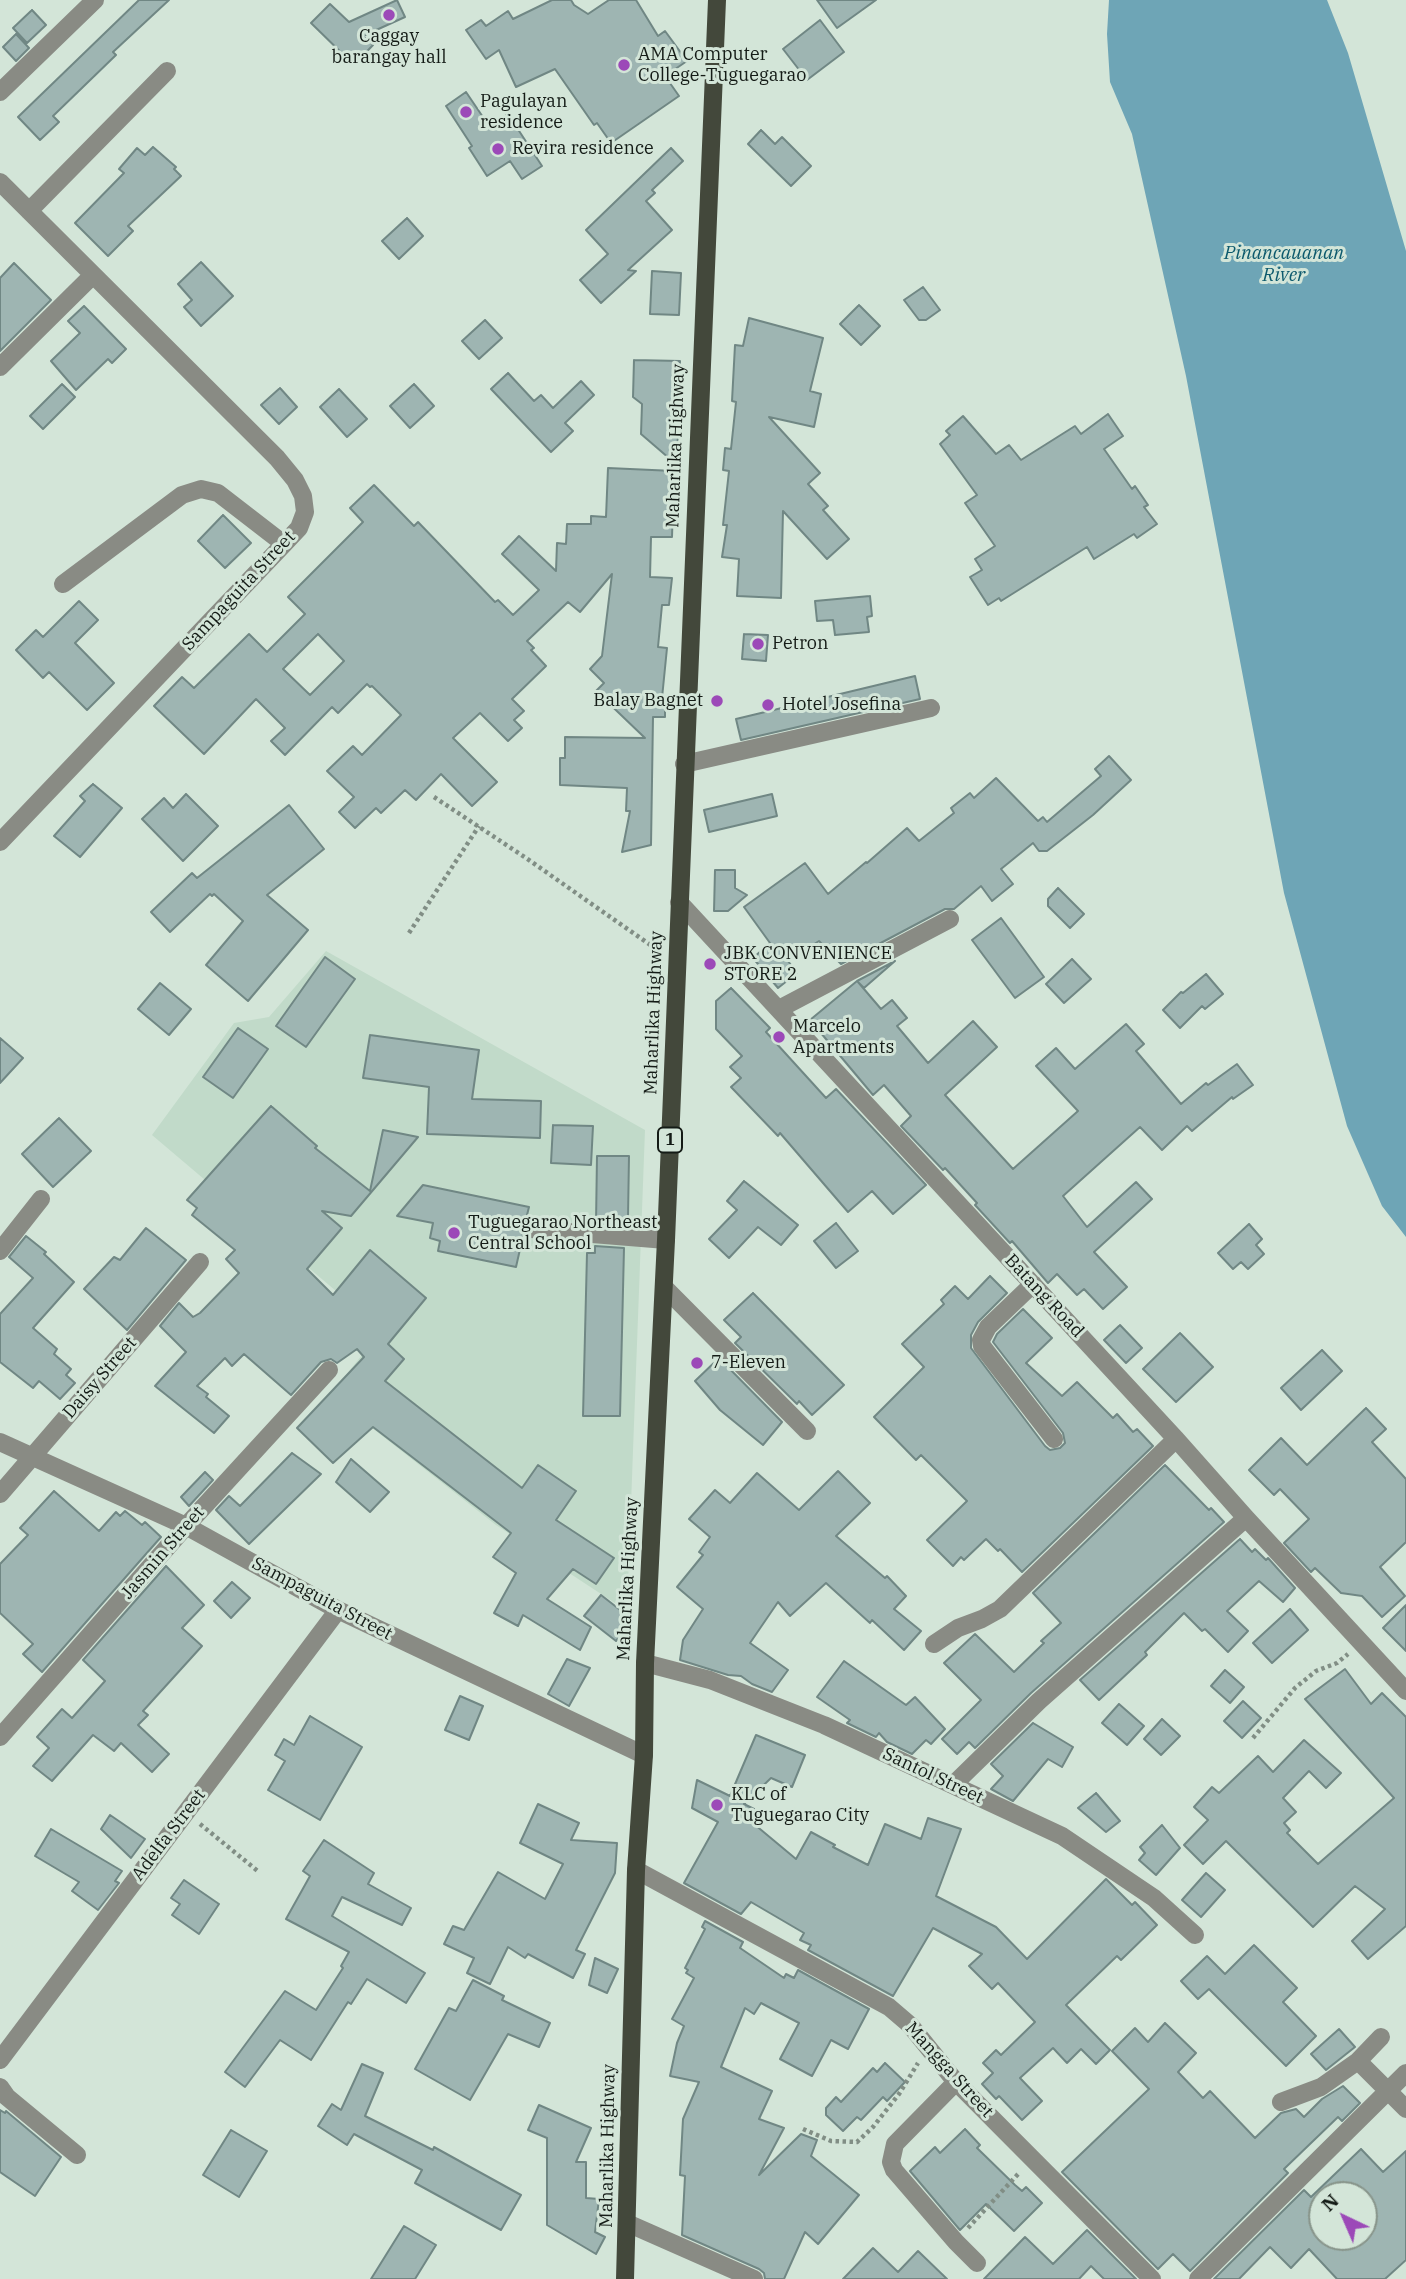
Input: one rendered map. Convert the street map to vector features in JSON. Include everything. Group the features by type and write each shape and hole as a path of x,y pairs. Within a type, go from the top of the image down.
{"main road":[{"name":"Maharlika Highway","path":"625,2279 636,1870 644,1755 645,1662 664,1287 717,0"}],"street":[{"path":"0,92 94,0"},
{"path":"29,211 167,71"},
{"name":"Sampaguita Street","path":"0,181 92,276 277,458 295,480 303,496 305,512 299,528 0,842"},
{"path":"0,367 92,276"},
{"path":"63,584 182,495 201,489 218,493 284,544"},
{"path":"684,764 931,708"},
{"name":"Batang Road","path":"679,902 1406,1691"},
{"path":"779,1009 950,919"},
{"path":"0,1251 41,1199"},
{"path":"531,1229 666,1240"},
{"name":"Daisy Street","path":"0,1494 200,1262"},
{"path":"1033,1284 988,1327 981,1340 982,1346 1054,1439"},
{"path":"664,1287 807,1431"},
{"name":"Jasmin Street","path":"0,1737 186,1526 329,1370"},
{"path":"934,1644 1000,1609 1176,1439"},
{"name":"Sampaguita Street","path":"0,1442 186,1526 338,1610 644,1755"},
{"path":"953,1785 1039,1701 1245,1518"},
{"name":"Adelfa Street","path":"0,2060 338,1610"},
{"name":"Santol Street","path":"645,1662 710,1680 824,1725 1062,1836 1154,1898 1195,1935"},
{"name":"Mangga Street","path":"636,1870 889,2007 910,2025 956,2082 1152,2279"},
{"path":"1281,2102 1321,2087 1358,2061 1381,2036"},
{"path":"1358,2061 1389,2089 1406,2109"},
{"path":"1198,2279 1406,2073"},
{"path":"956,2082 895,2144 891,2162 894,2170 977,2263"},
{"path":"2,2097 77,2155"},
{"path":"627,2223 754,2279"}],"path":[{"path":"434,797 677,964"},
{"path":"409,933 479,826"},
{"path":"1254,1738 1295,1688 1316,1671 1337,1663 1362,1643"},
{"path":"186,1813 259,1872"},
{"path":"803,2129 831,2141 857,2142 899,2094 928,2048"},
{"path":"956,2242 1031,2159"}],"shaded area":[{"name":"Tuguegarao Northeast Central School","path":"326,951 645,1130 627,1611 496,1525 330,1395 382,1330 152,1135 234,1023 269,1017"}],"water":[{"name":"Pinancauanan River","path":"1109,0 1327,0 1348,53 1406,251 1406,1237 1382,1206 1347,1126 1284,893 1186,376 1132,134 1110,82 1107,34"}],"building":[{"path":"139,0 169,0 113,52 116,55 53,116 59,122 40,140 18,117"},
{"path":"397,0 405,17 363,36 373,45 354,65 311,23 330,4 349,22"},
{"path":"552,0 571,0 588,14 609,0 636,0 658,36 665,31 687,61 665,76 679,96 611,143 597,123 594,125 555,69 516,87 499,50 486,59 466,30 481,20 486,26 508,11 513,19"},
{"path":"817,0 876,0 837,28"},
{"path":"32,10 46,25 27,43 13,28"},
{"path":"820,20 844,52 807,80 783,49"},
{"path":"16,34 29,48 16,61 3,47"},
{"path":"466,92 489,126 508,114 542,166 522,179 510,161 487,176 469,148 472,146 446,106"},
{"path":"761,130 775,144 782,137 811,166 791,186 748,144"},
{"path":"153,147 176,167 174,169 181,176 128,226 133,231 108,256 75,223 124,173 119,169 137,148 145,155"},
{"path":"671,148 683,161 652,190 655,193 646,201 672,230 628,270 636,271 601,303 580,280 608,254 586,230"},
{"path":"407,218 423,236 399,259 382,241"},
{"path":"201,262 233,296 201,326 184,307 192,300 178,284"},
{"path":"14,263 51,300 0,351 0,278"},
{"path":"652,271 681,273 679,315 650,314"},
{"path":"923,287 940,310 926,320 919,320 904,300"},
{"path":"859,305 880,326 861,345 840,324"},
{"path":"84,306 126,349 112,363 108,359 76,390 51,361 80,333 68,321"},
{"path":"749,318 823,338 810,391 821,394 814,427 769,417 820,473 808,484 828,506 823,510 849,539 827,559 783,511 781,598 737,596 739,559 722,557 727,525 723,525 729,471 723,470 725,448 731,449 736,402 732,401 735,345 743,346"},
{"path":"485,320 502,338 479,359 462,341"},
{"path":"634,360 680,361 677,465 641,434 642,404 633,397"},
{"path":"508,373 534,401 541,395 553,408 581,381 594,395 565,423 573,431 551,452 491,389"},
{"path":"62,384 75,397 43,429 30,416"},
{"path":"414,384 434,406 410,428 390,406"},
{"path":"280,388 297,407 279,424 261,405"},
{"path":"339,389 367,419 347,437 320,407"},
{"path":"1108,414 1123,436 1104,449 1132,489 1135,486 1148,505 1144,507 1157,524 1137,538 1134,534 1094,559 1087,547 1001,601 999,598 988,605 970,577 982,570 975,559 995,546 965,503 977,495 940,444 950,435 946,431 963,416 996,454 1009,445 1021,460 1075,426 1081,434"},
{"path":"608,468 674,471 672,537 651,537 650,577 672,578 669,605 662,605 658,647 667,648 662,698 665,698 665,717 653,717 651,845 622,852 630,811 626,811 627,788 560,785 560,758 565,758 565,737 645,738 596,691 604,683 590,669 602,656 612,574 580,612 568,602 527,641 534,648 531,650 546,666 512,699 524,711 514,720 522,728 508,741 480,713 453,738 497,782 472,806 441,774 416,800 405,790 381,813 376,808 355,828 339,812 354,797 327,771 353,746 362,755 401,715 367,684 338,713 332,707 285,755 271,741 285,728 256,699 204,754 154,706 182,677 194,688 249,634 267,652 305,614 288,597 363,522 350,508 374,485 414,526 418,522 495,602 498,600 513,615 539,590 502,554 519,536 556,571 557,543 566,544 567,524 591,524 591,516 606,517","holes":["318,634 344,661 310,695 283,669"]},
{"path":"223,515 251,543 225,568 198,541"},
{"path":"870,596 872,616 867,617 869,632 835,635 833,620 817,621 815,601"},
{"path":"79,601 98,620 75,643 114,683 87,710 49,672 43,678 16,650 36,630 43,637"},
{"path":"744,634 768,635 766,661 742,659"},
{"path":"915,676 920,699 741,740 736,719"},
{"path":"1109,756 1131,780 1093,815 1047,851 1039,851 1033,843 1001,869 1013,884 992,901 981,886 954,909 945,909 841,964 819,941 788,961 797,973 778,988 753,958 770,943 744,907 805,863 828,894 907,828 919,841 954,813 951,808 970,793 974,798 996,778 1038,821 1043,817 1047,822 1101,776 1095,769"},
{"path":"93,784 122,808 80,857 54,836 85,801 80,796"},
{"path":"186,794 218,826 183,861 142,819 164,798 173,808"},
{"path":"772,794 777,816 709,832 704,810"},
{"path":"289,805 324,849 267,895 308,930 248,1001 206,965 243,921 214,894 210,894 170,932 151,912 192,873 197,878"},
{"path":"715,870 735,870 735,888 747,895 728,911 714,911"},
{"path":"1058,888 1084,914 1070,928 1048,906 1048,899"},
{"path":"1001,918 1044,977 1015,998 972,940"},
{"path":"325,957 355,979 306,1047 276,1026"},
{"path":"1072,959 1091,979 1064,1003 1046,984"},
{"path":"895,961 864,988 858,982 881,1009 892,1000 907,1018 897,1026 928,1063 973,1021 997,1047 945,1095 1013,1169 1078,1111 1036,1066 1056,1048 1075,1069 1126,1024 1144,1044 1136,1051 1181,1104 1206,1083 1208,1085 1237,1064 1253,1085 1233,1099 1232,1097 1192,1131 1187,1126 1162,1150 1140,1127 1063,1196 1087,1227 1136,1182 1152,1199 1094,1252 1127,1287 1103,1309 1084,1289 1077,1295 1057,1274 1048,1283 1012,1241 1010,1243 975,1205 977,1203 945,1168 943,1170 901,1126 911,1116 884,1085 873,1095 810,1020 857,981"},
{"path":"1206,974 1223,994 1205,1009 1202,1006 1180,1028 1163,1010 1181,992"},
{"path":"160,983 191,1009 169,1035 138,1009"},
{"path":"731,988 770,1028 766,1032 826,1098 836,1089 926,1185 893,1214 872,1191 848,1212 780,1133 778,1136 731,1087 741,1078 730,1067 742,1056 716,1029 716,1001"},
{"path":"238,1028 268,1049 233,1098 203,1077"},
{"path":"370,1035 479,1050 472,1099 541,1101 540,1138 427,1134 429,1087 363,1078"},
{"path":"0,1038 23,1058 0,1083"},
{"path":"271,1106 317,1146 315,1148 370,1191 383,1130 418,1137 351,1216 322,1211 342,1228 307,1269 333,1295 370,1250 426,1298 388,1344 404,1359 385,1381 522,1488 538,1465 576,1491 556,1520 614,1558 596,1584 573,1569 547,1599 591,1627 580,1650 523,1615 518,1626 494,1613 516,1573 493,1557 511,1533 373,1427 333,1463 297,1428 364,1357 357,1349 337,1363 331,1359 321,1362 291,1395 244,1354 232,1366 225,1358 197,1386 229,1416 214,1433 155,1386 186,1352 160,1326 179,1303 193,1317 200,1313 239,1273 226,1259 235,1250 192,1215 197,1208 187,1200"},
{"path":"59,1118 91,1151 53,1187 22,1154"},
{"path":"553,1125 593,1126 591,1165 551,1163"},
{"path":"597,1156 629,1156 628,1218 624,1218 624,1225 596,1223"},
{"path":"744,1181 798,1225 781,1245 758,1227 729,1258 709,1239 737,1210 727,1201"},
{"path":"423,1185 529,1207 526,1219 520,1227 523,1236 516,1267 438,1251 440,1241 430,1238 433,1223 397,1216"},
{"path":"836,1223 858,1251 836,1268 814,1241"},
{"path":"1249,1224 1262,1239 1256,1245 1264,1254 1248,1269 1241,1262 1233,1269 1218,1253"},
{"path":"146,1228 186,1260 127,1330 84,1289 114,1257 120,1260"},
{"path":"26,1236 46,1252 44,1254 74,1282 33,1328 57,1349 54,1354 71,1369 66,1375 75,1383 60,1399 39,1381 33,1388 0,1362 0,1314 33,1278 9,1257"},
{"path":"595,1246 624,1248 620,1416 583,1416 587,1253 595,1253"},
{"path":"990,1276 1007,1293 978,1322 971,1335 971,1348 1045,1446 1050,1450 1060,1448 1065,1443 1063,1433 993,1342 997,1334 1023,1309 1052,1338 1026,1363 1062,1396 1077,1382 1113,1418 1117,1414 1133,1432 1137,1429 1153,1446 1022,1572 986,1539 964,1560 961,1557 953,1566 927,1540 967,1501 921,1455 916,1460 874,1417 924,1367 902,1344 944,1304 941,1300 955,1286 968,1299"},
{"path":"753,1293 844,1385 812,1415 799,1401 797,1404 735,1343 741,1337 724,1320"},
{"path":"1120,1325 1142,1348 1126,1363 1104,1340"},
{"path":"1180,1333 1213,1367 1176,1402 1143,1369"},
{"path":"1322,1350 1342,1371 1301,1410 1281,1388"},
{"path":"719,1358 782,1422 763,1445 720,1410 695,1381"},
{"path":"1366,1408 1386,1429 1372,1442 1406,1479 1406,1542 1380,1567 1405,1596 1382,1617 1362,1596 1341,1593 1315,1568 1311,1572 1284,1543 1309,1519 1280,1489 1274,1495 1249,1470 1281,1438 1307,1465"},
{"path":"292,1453 321,1474 249,1544 216,1510 229,1496 240,1506"},
{"path":"351,1459 389,1492 370,1512 336,1482"},
{"path":"1165,1465 1224,1522 1031,1693 975,1748 969,1742 957,1754 942,1739 981,1700 944,1663 975,1634 1014,1672 1061,1623 1033,1593"},
{"path":"838,1471 870,1503 836,1536 885,1578 887,1576 906,1596 894,1609 921,1631 904,1650 826,1583 790,1616 778,1602 750,1643 788,1670 772,1692 741,1676 728,1675 680,1660 683,1640 703,1609 677,1587 703,1555 699,1552 710,1537 689,1519 715,1490 730,1503 757,1473 799,1510"},
{"path":"205,1472 213,1480 189,1506 181,1497"},
{"path":"54,1491 99,1531 116,1512 120,1516 125,1511 142,1525 145,1522 161,1537 42,1672 23,1654 33,1644 0,1613 0,1564 28,1535 20,1528"},
{"path":"1240,1539 1252,1552 1255,1549 1266,1560 1268,1558 1295,1588 1283,1602 1259,1581 1227,1611 1248,1631 1228,1652 1184,1613 1145,1652 1147,1655 1099,1700 1080,1680"},
{"path":"166,1566 204,1605 182,1628 202,1646 143,1711 148,1715 138,1725 169,1754 152,1772 121,1743 114,1751 93,1735 52,1781 33,1766 49,1748 37,1737 62,1709 72,1718 105,1681 83,1660"},
{"path":"232,1582 250,1598 231,1618 214,1601"},
{"path":"601,1595 633,1620 616,1641 584,1616"},
{"path":"1406,1605 1406,1651 1383,1628"},
{"path":"1290,1609 1308,1630 1272,1663 1253,1643"},
{"path":"567,1659 590,1668 569,1706 548,1694"},
{"path":"844,1661 906,1705 915,1697 945,1729 931,1744 926,1740 912,1754 887,1742 879,1733 876,1737 847,1723 850,1720 817,1697"},
{"path":"1345,1669 1371,1704 1382,1693 1406,1717 1406,1926 1368,1959 1352,1941 1385,1909 1355,1886 1313,1927 1226,1841 1203,1864 1184,1845 1208,1820 1194,1807 1212,1787 1219,1793 1258,1756 1273,1772 1304,1740 1341,1773 1326,1788 1309,1771 1283,1798 1296,1812 1284,1823 1290,1830 1287,1833 1318,1864 1394,1798 1305,1699"},
{"path":"1225,1670 1244,1687 1230,1703 1211,1686"},
{"path":"460,1696 483,1706 469,1740 445,1730"},
{"path":"1243,1701 1261,1718 1242,1738 1224,1721"},
{"path":"1119,1704 1144,1726 1127,1745 1102,1723"},
{"path":"310,1716 362,1747 320,1820 268,1790 285,1761 275,1755 284,1739 294,1745"},
{"path":"1162,1719 1180,1736 1161,1755 1144,1739"},
{"path":"1033,1723 1073,1747 1062,1767 1048,1759 1013,1801 991,1789 1003,1776 991,1764"},
{"path":"756,1735 805,1755 792,1787 771,1778 744,1804 754,1809 748,1819 796,1859 811,1832 868,1865 885,1824 921,1839 928,1818 961,1829 936,1896 996,1927 1027,1959 1106,1879 1132,1905 1135,1902 1157,1925 1121,1960 1117,1956 1066,2005 1110,2050 1096,2064 1081,2049 1067,2063 1053,2048 1020,2078 1042,2101 1022,2120 999,2096 996,2099 982,2084 993,2073 983,2063 996,2050 1001,2055 1035,2022 998,1983 992,1989 969,1966 982,1954 933,1928 893,1996 808,1950 811,1945 800,1940 804,1933 751,1902 741,1914 684,1883 718,1822 692,1808 697,1780 730,1796"},
{"path":"1096,1793 1120,1821 1106,1832 1078,1808"},
{"path":"538,1804 579,1823 571,1840 617,1843 615,1873 576,1950 585,1954 573,1978 528,1954 525,1958 508,1947 490,1984 467,1973 474,1958 444,1944 453,1926 464,1930 498,1872 545,1899 563,1864 520,1843"},
{"path":"110,1815 145,1839 131,1858 101,1829"},
{"path":"1162,1825 1180,1848 1156,1875 1139,1860 1145,1853 1140,1847"},
{"path":"51,1829 122,1871 115,1881 119,1883 98,1910 72,1891 79,1882 35,1856"},
{"path":"324,1840 374,1873 368,1884 411,1908 402,1925 342,1897 332,1916 425,1973 406,2003 367,1979 351,2004 348,2002 311,2060 280,2040 245,2087 225,2072 285,1991 316,2010 343,1968 341,1966 349,1952 286,1919 310,1876 303,1871"},
{"path":"1206,1873 1225,1890 1201,1917 1182,1900"},
{"path":"184,1880 219,1904 199,1934 172,1915 180,1904 171,1898"},
{"path":"705,1921 743,1942 740,1948 784,1978 786,1974 794,1978 798,1970 869,2009 848,2049 831,2040 812,2076 780,2059 799,2023 761,2003 754,2014 745,2008 721,2067 772,2091 759,2119 784,2128 759,2175 801,2134 817,2140 811,2156 859,2195 818,2244 805,2232 784,2279 765,2279 764,2273 759,2269 682,2235 685,2176 680,2175 683,2119 699,2082 670,2076 677,2043 684,2026 672,2019 694,1978 686,1973 688,1970 685,1968 705,1929 702,1927"},
{"path":"1254,1945 1297,1988 1283,2002 1316,2036 1286,2066 1209,1989 1198,1999 1181,1981 1207,1956 1225,1974"},
{"path":"595,1958 618,1969 607,1993 589,1985"},
{"path":"473,1980 504,1996 502,2000 550,2023 539,2047 508,2034 470,2100 415,2069 449,2008 456,2011"},
{"path":"1165,2023 1196,2053 1178,2072 1203,2098 1210,2091 1255,2138 1281,2113 1296,2109 1304,2117 1322,2099 1343,2086 1360,2103 1342,2121 1338,2117 1284,2169 1288,2173 1190,2271 1173,2254 1158,2269 1062,2172 1149,2089 1112,2051 1135,2028 1148,2042"},
{"path":"1339,2029 1355,2047 1326,2070 1311,2054"},
{"path":"885,2063 905,2082 887,2101 883,2097 861,2120 857,2117 843,2131 826,2115 826,2108 836,2097 841,2102 873,2068 877,2072"},
{"path":"362,2064 383,2073 365,2116 433,2150 434,2147 521,2195 501,2230 415,2183 422,2170 354,2134 347,2145 318,2126 332,2104 341,2110"},
{"path":"539,2105 591,2128 576,2162 586,2162 586,2198 599,2199 595,2232 605,2237 596,2254 547,2225 547,2138 528,2130"},
{"path":"0,2110 5,2113 6,2111 61,2157 35,2196 0,2172"},
{"path":"965,2129 980,2145 977,2148 1015,2185 1022,2191 1026,2187 1042,2203 1014,2231 986,2204 960,2230 910,2171 935,2147 940,2153"},
{"path":"231,2130 267,2151 239,2197 203,2175"},
{"path":"1361,2149 1383,2172 1406,2151 1406,2260 1385,2279 1337,2279 1311,2251 1378,2251 1378,2181 1328,2181"},
{"path":"1304,2190 1308,2194 1308,2250 1291,2268 1270,2247 1239,2279 1214,2279"},
{"path":"404,2226 436,2245 415,2279 371,2279"},
{"path":"1087,2230 1136,2279 1104,2279 1091,2266 1079,2279 984,2279 1025,2237 1053,2264"},
{"path":"873,2248 898,2272 918,2251 947,2279 843,2279"}],"place":[{"name":"Caggay barangay hall","path":"389,15"},
{"name":"AMA Computer College-Tuguegarao","path":"624,65"},
{"name":"Pagulayan residence","path":"466,112"},
{"name":"Revira residence","path":"498,149"},
{"name":"Petron","path":"758,644"},
{"name":"Balay Bagnet","path":"717,701"},
{"name":"Hotel Josefina","path":"768,705"},
{"name":"JBK CONVENIENCE STORE 2","path":"710,964"},
{"name":"Marcelo Apartments","path":"779,1037"},
{"name":"Tuguegarao Northeast Central School","path":"454,1233"},
{"name":"7-Eleven","path":"697,1363"},
{"name":"KLC of Tuguegarao City","path":"717,1805"}]}
